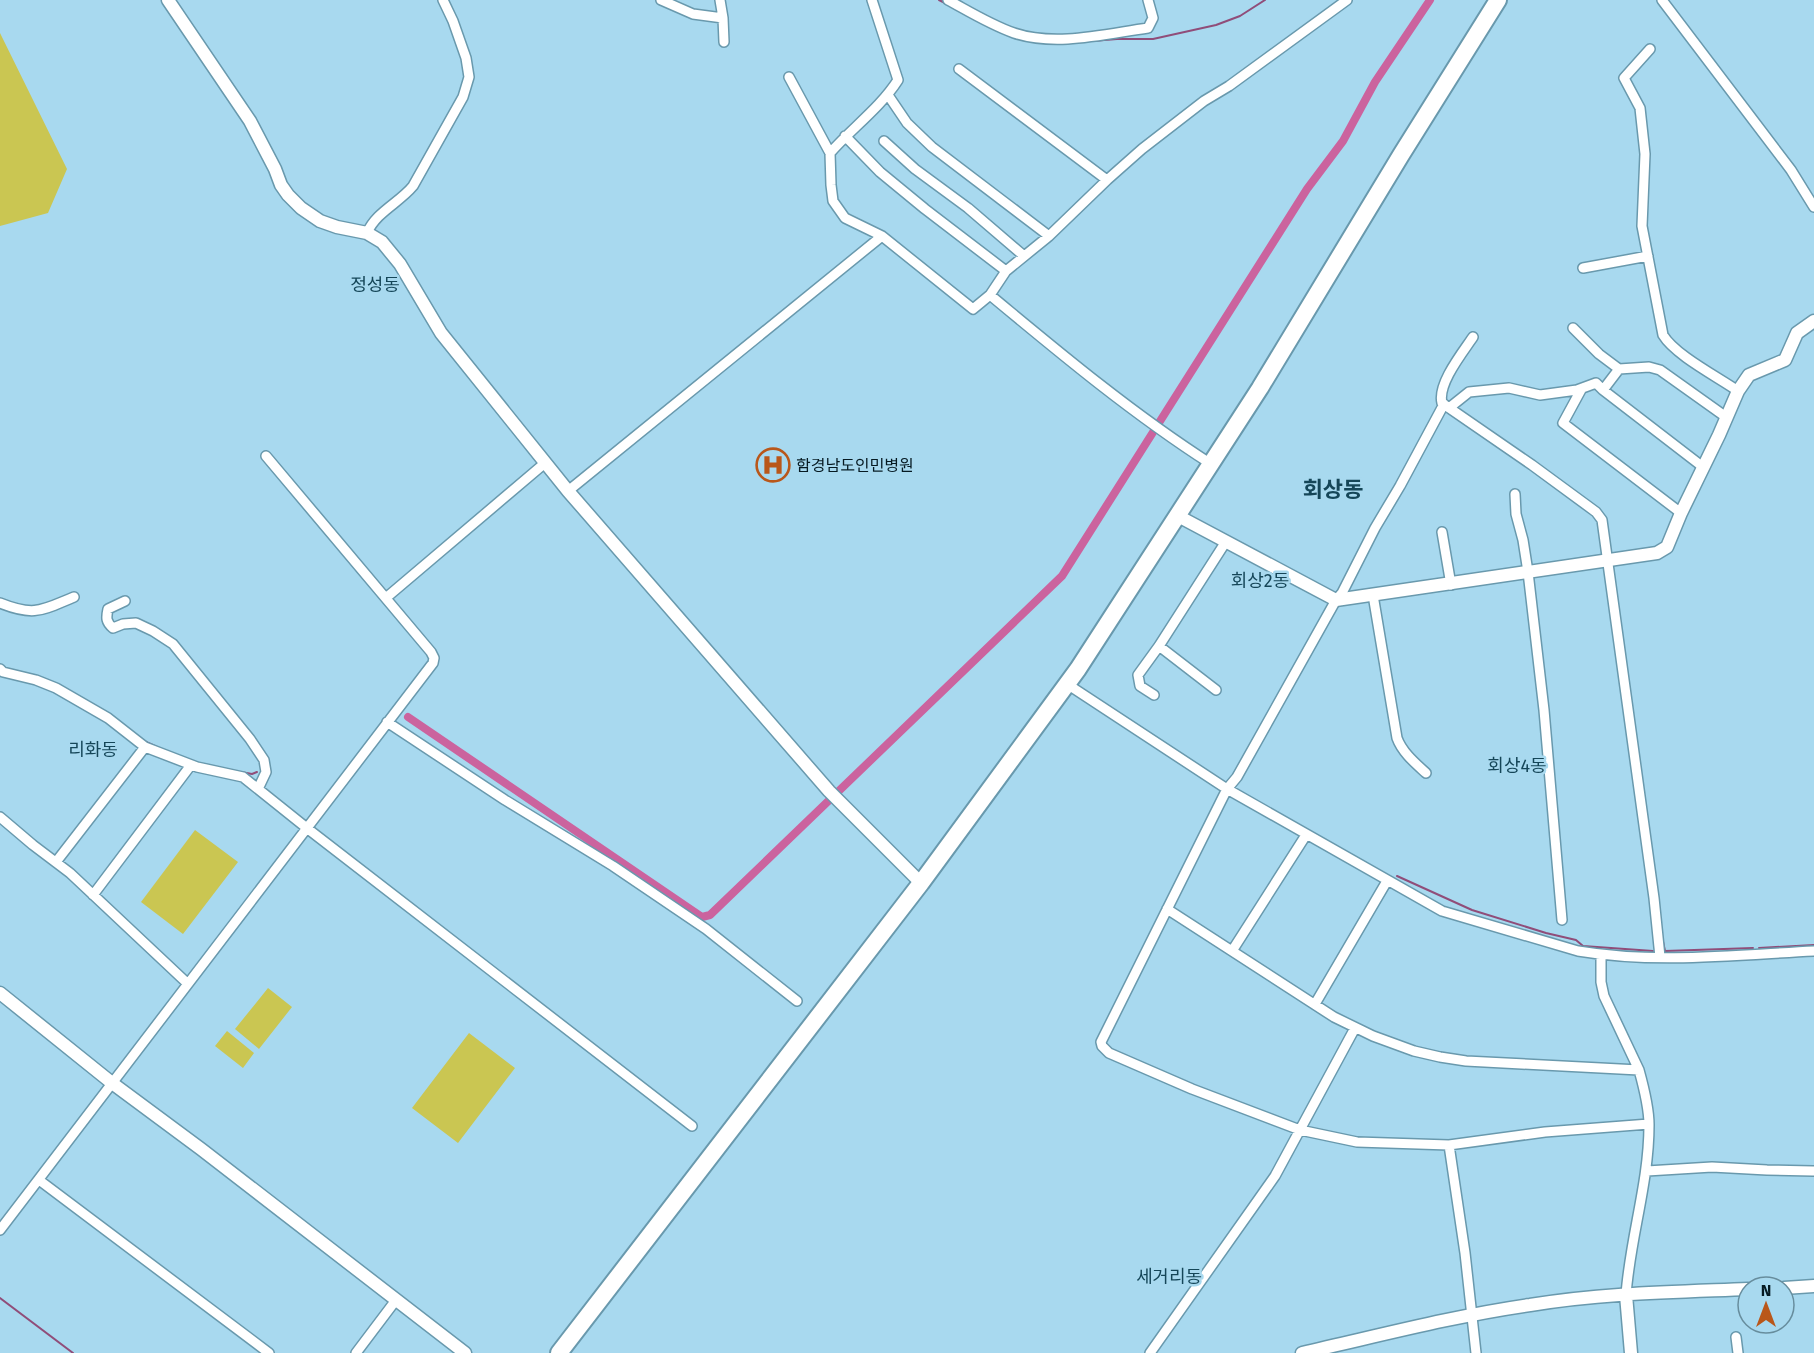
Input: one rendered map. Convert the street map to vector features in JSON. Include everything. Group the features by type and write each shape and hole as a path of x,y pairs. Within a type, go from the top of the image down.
{"highway":[{"path":"559,1353 921,883 1066,684 1211,464 1498,0"}],"street":[{"path":"168,0 250,121 280,185 288,195 301,208 320,221 367,233 382,242 400,264 441,333 568,491 829,791 921,883"},
{"path":"367,233 377,217 413,186 464,97 469,77 466,58 443,0"},
{"path":"661,0 693,14 723,18"},
{"path":"720,0 724,42"},
{"path":"830,153 888,95 898,80 872,0"},
{"path":"948,0 995,26 1022,35 1049,39 1148,28 1153,18 1148,0"},
{"path":"789,77 830,153 834,201 845,218 882,236 973,309 990,295 1006,271 1049,236 1107,180 1188,112 1347,0"},
{"path":"1662,0 1791,170 1814,207"},
{"path":"1650,48 1624,78 1640,108 1645,154 1642,225 1663,335 1668,343 1738,391"},
{"path":"960,69 1107,180"},
{"path":"888,95 907,123 933,147 1049,236"},
{"path":"845,136 880,172 1006,271"},
{"path":"884,141 915,169 969,208 1024,256"},
{"path":"568,491 882,236"},
{"path":"1583,268 1648,256"},
{"path":"990,295 1086,375 1166,435 1211,464"},
{"path":"1178,516 1336,600 1451,585 1657,553 1667,547 1738,391 1749,375 1785,360 1797,333 1814,321"},
{"path":"1573,328 1599,354 1619,369 1649,367 1660,370 1726,417"},
{"path":"1473,337 1449,372 1440,398 1447,406 1596,512 1602,520 1654,898 1660,957"},
{"path":"1603,390 1619,369"},
{"path":"1649,1124 1545,1132 1449,1145 1357,1142 1300,1130 1192,1089 1109,1053 1101,1042 1227,789 1237,777 1342,593 1375,528 1447,406 1469,392 1509,388 1540,395 1582,388 1596,383 1703,467"},
{"path":"1582,388 1563,423 1681,513"},
{"path":"0,1230 433,663 434,658 431,652 387,597 266,456"},
{"path":"387,597 545,463"},
{"path":"1515,494 1516,514 1528,572 1544,710 1562,920"},
{"path":"1442,532 1451,585"},
{"path":"1154,695 1140,686 1138,675 1225,543"},
{"path":"1373,595 1397,738 1401,746 1426,773"},
{"path":"0,603 19,611 40,611 74,597"},
{"path":"125,601 108,609 106,617 108,623 113,628 136,623 173,644 250,739 264,760 266,772 258,789"},
{"path":"1159,646 1216,690"},
{"path":"1,672 36,680 56,688 108,718 145,747 191,765 243,777 692,1126"},
{"path":"1066,684 1227,789 1442,911 1578,951 1601,954 1715,957 1814,951"},
{"path":"387,722 505,800 613,866 705,928 797,1001"},
{"path":"56,862 145,747"},
{"path":"93,895 191,765"},
{"path":"0,817 70,873 188,984"},
{"path":"1232,951 1306,835"},
{"path":"1315,1004 1387,881"},
{"path":"1167,909 1355,1029 1414,1051 1454,1060 1639,1071"},
{"path":"1601,954 1601,982 1604,996 1639,1071 1649,1124 1647,1171 1628,1268 1626,1295 1631,1353"},
{"path":"0,993 112,1083 465,1353"},
{"path":"1150,1353 1275,1176 1355,1029"},
{"path":"1449,1145 1465,1252 1476,1353"},
{"path":"1647,1171 1712,1167 1813,1171"},
{"path":"39,1180 269,1353"},
{"path":"1796,1287 1814,1286"},
{"path":"1302,1353 1334,1350 1471,1315 1555,1301 1736,1290"},
{"path":"356,1353 396,1300"},
{"path":"1736,1337 1738,1353"}],"shaded area":[{"path":"0,33 67,169 48,213 0,226"},
{"path":"195,830 238,862 183,934 141,902"},
{"path":"268,988 292,1007 259,1049 235,1029"},
{"path":"227,1031 254,1053 243,1068 215,1046"},
{"path":"469,1033 515,1068 458,1143 412,1108"}],"waterway":[{"path":"939,0 947,4"},
{"path":"1092,41 1153,39 1216,25 1240,16 1265,0"},
{"path":"408,717 702,917 710,915 1062,576 1307,189 1343,141 1375,82 1430,0"},
{"path":"142,740 159,748"},
{"path":"241,772 252,774 257,772"},
{"path":"1397,876 1472,910 1576,940 1583,946 1653,951"},
{"path":"1662,937 1665,951 1753,948"},
{"path":"1759,948 1814,945"},
{"path":"0,1298 73,1353"}],"place":[{"name":"함경남도인민병원","path":"773,465"}],"district":[{"name":"정성동","path":"375,285"},
{"name":"회상동","path":"1333,489"},
{"name":"회상2동","path":"1260,581"},
{"name":"리화동","path":"93,750"},
{"name":"회상4동","path":"1517,766"},
{"name":"세거리동","path":"1169,1277"}]}
